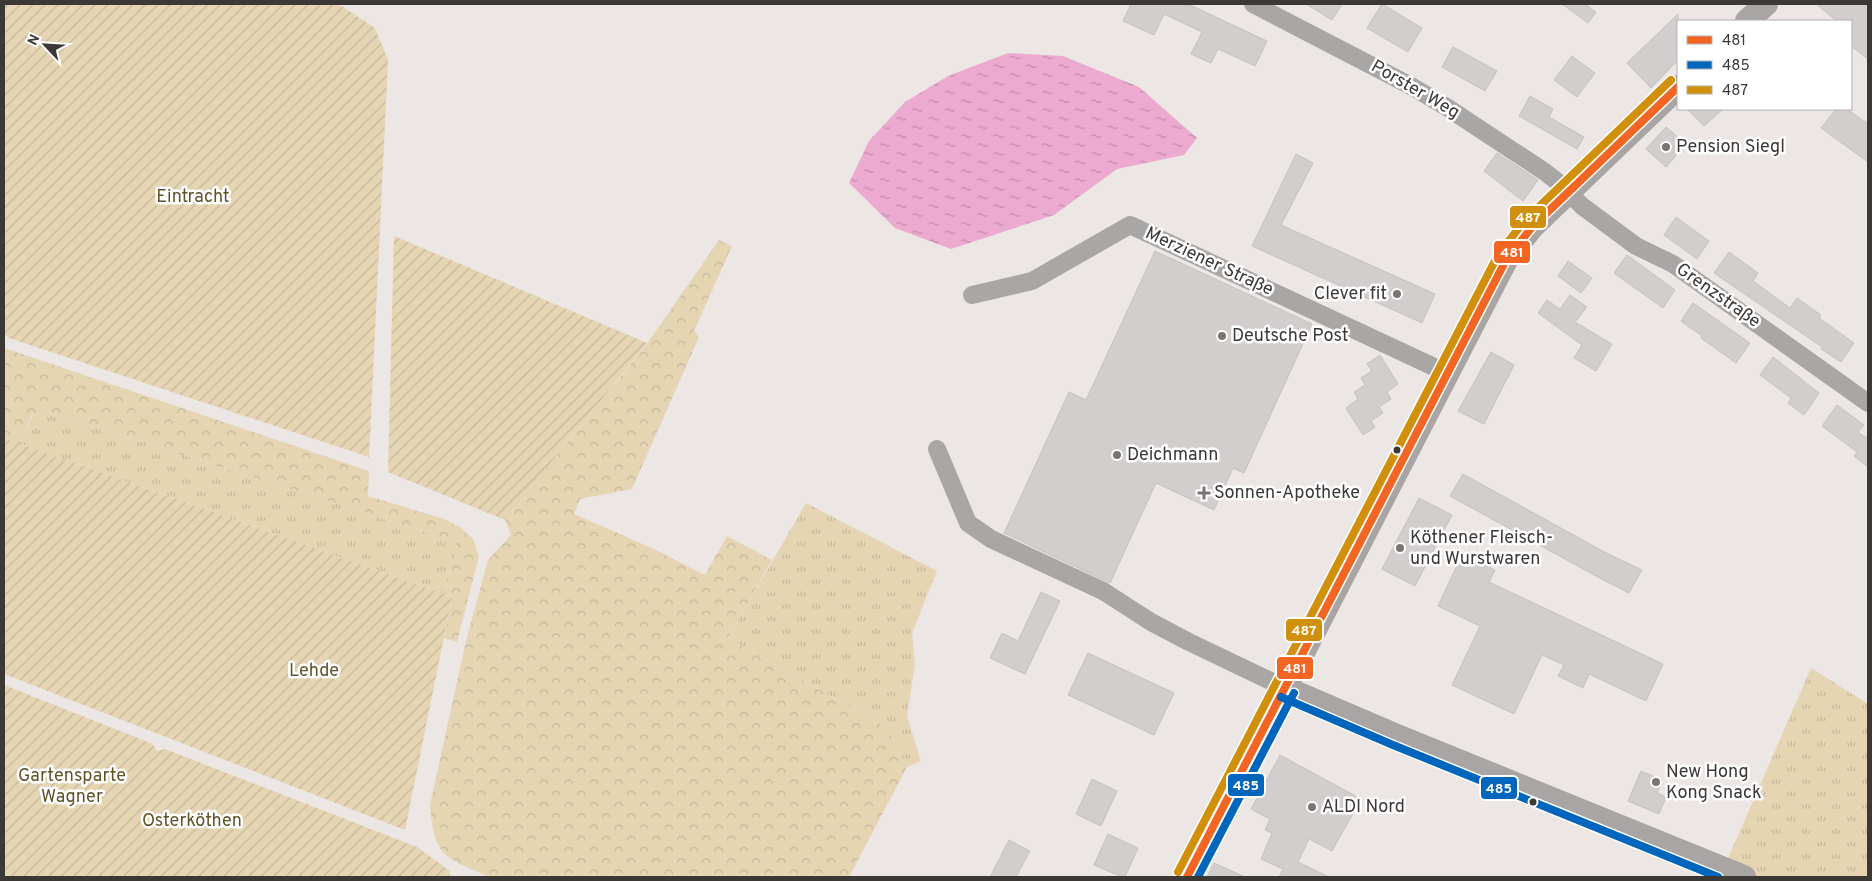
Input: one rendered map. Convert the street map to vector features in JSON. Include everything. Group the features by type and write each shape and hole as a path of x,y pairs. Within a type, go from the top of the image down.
{"main road":[{"path":"1748,20 1766,4"},
{"path":"1187,877 1498,273 1513,250 1532,228 1677,88"},
{"path":"1285,688 1379,729 1744,877"}],"street":[{"name":"Porster Weg","path":"1253,4 1411,86 1445,106 1545,172 1568,192"},
{"name":"Grenzstraße","path":"1568,192 1593,215 1636,246 1674,264 1868,403"},
{"name":"Merziener Straße","path":"972,296 1032,281 1130,225 1447,373"},
{"path":"937,449 968,523 991,539 1102,591 1151,622 1285,688"}],"green space":[{"name":"Eintracht","path":"4,4 335,4 343,7 375,28 388,60 369,457 9,338 4,334"},
{"path":"394,236 647,343 505,520 388,472"},
{"path":"719,240 732,246 694,331 699,337 632,489 580,499 574,514 654,549 705,575 727,536 772,560 728,638 887,728 907,767 849,877 489,877 462,865 444,853 435,836 430,805 466,641 488,560 511,535 505,520 647,344"},
{"path":"4,348 369,471 368,496 444,519 461,528 473,539 479,556 457,642 444,638 452,597 445,583 458,549 453,541 45,411 31,416 21,444 4,438"},
{"path":"45,411 453,541 458,549 445,583 452,597 21,444 32,416"},
{"name":"Lehde","path":"4,438 452,597 405,830 4,674"},
{"path":"806,503 937,571 912,633 915,665 907,716 921,761 907,767 887,728 728,638"},
{"path":"1811,668 1868,704 1868,877 1720,877"},
{"path":"4,685 153,744 157,751 165,749 417,847 450,871 450,877 4,877"}],"water":[{"path":"1008,53 1063,56 1139,87 1197,138 1184,155 1117,169 1054,215 951,249 895,228 849,183 869,141 905,102 948,76"}],"building":[{"path":"1131,4 1188,4 1267,41 1255,66 1218,49 1211,63 1191,54 1202,32 1164,14 1154,35 1123,21"},
{"path":"1306,4 1342,4 1332,20"},
{"path":"1382,4 1422,28 1408,52 1367,28"},
{"path":"1562,4 1585,4 1596,12 1588,23"},
{"path":"1816,4 1868,4 1868,59 1852,47 1852,20 1836,20"},
{"path":"1678,14 1677,61 1651,88 1627,63"},
{"path":"1453,47 1497,71 1485,91 1442,67"},
{"path":"1572,56 1595,73 1577,97 1554,80"},
{"path":"1530,96 1553,109 1549,117 1584,137 1577,149 1519,116"},
{"path":"1688,110 1722,110 1704,126"},
{"path":"1835,110 1848,110 1868,124 1868,162 1821,128"},
{"name":"Pension Siegl","path":"1666,127 1686,144 1666,167 1646,149"},
{"path":"1497,153 1538,180 1523,201 1484,171"},
{"path":"1296,154 1313,163 1281,225 1435,294 1422,323 1252,246"},
{"path":"1676,217 1709,241 1697,259 1664,235"},
{"path":"1155,251 1312,324 1244,473 1233,468 1214,510 1156,483 1110,583 1004,533 1069,392 1086,400"},
{"path":"1729,252 1758,273 1753,281 1790,308 1797,298 1821,315 1819,318 1854,343 1841,362 1714,273"},
{"path":"1627,255 1675,290 1663,308 1614,273"},
{"path":"1568,261 1592,278 1581,293 1558,276"},
{"path":"1570,295 1587,307 1575,322 1612,344 1596,371 1574,358 1582,345 1538,313 1547,300 1560,309"},
{"path":"1693,303 1750,343 1736,363 1681,321"},
{"path":"1491,352 1514,365 1484,424 1458,411"},
{"path":"1380,355 1398,384 1387,392 1391,399 1379,407 1383,413 1371,421 1375,427 1363,435 1346,408 1358,399 1354,392 1365,385 1361,378 1372,371 1367,364"},
{"path":"1773,357 1819,393 1804,415 1788,403 1791,398 1760,375"},
{"path":"1837,405 1864,425 1858,432 1866,438 1868,435 1868,467 1854,456 1857,452 1822,426"},
{"path":"1463,474 1608,554 1642,570 1629,593 1450,496"},
{"path":"1419,498 1452,515 1415,586 1382,569"},
{"path":"1462,555 1495,570 1489,582 1663,664 1646,701 1589,674 1583,688 1558,676 1564,665 1542,655 1514,714 1452,685 1480,626 1438,606"},
{"path":"1041,592 1060,601 1025,674 990,658 1002,633 1018,641"},
{"path":"1088,653 1174,693 1154,735 1068,695"},
{"path":"1280,755 1361,799 1332,851 1309,839 1298,862 1329,877 1279,877 1283,869 1261,859 1272,833 1265,830 1270,819 1251,809"},
{"path":"1641,771 1662,780 1657,793 1666,797 1659,814 1628,801"},
{"path":"1092,779 1117,791 1101,826 1076,814"},
{"path":"1108,834 1138,848 1125,877 1094,865"},
{"path":"1009,840 1030,851 1016,877 990,877"},
{"path":"1214,863 1245,877 1207,877"}],"transit line":[{"name":"487","path":"1178,872 1498,255 1525,220 1671,80"},
{"name":"481","path":"1187,877 1506,260 1532,227 1677,88"},
{"name":"485","path":"1198,877 1294,693"},
{"name":"485","path":"1281,697 1393,745 1718,877"}],"place":[{"name":"Pension Siegl","path":"1666,147"},
{"name":"Clever fit","path":"1397,294"},
{"name":"Deutsche Post","path":"1222,336"},
{"name":"Deichmann","path":"1117,455"},
{"name":"Sonnen-Apotheke","path":"1204,493"},
{"name":"Köthener Fleisch- und Wurstwaren","path":"1400,548"},
{"name":"New Hong Kong Snack","path":"1656,782"},
{"name":"ALDI Nord","path":"1312,807"}],"park label":[{"name":"Gartensparte Wagner","path":"72,786"},
{"name":"Osterköthen","path":"192,821"}]}
